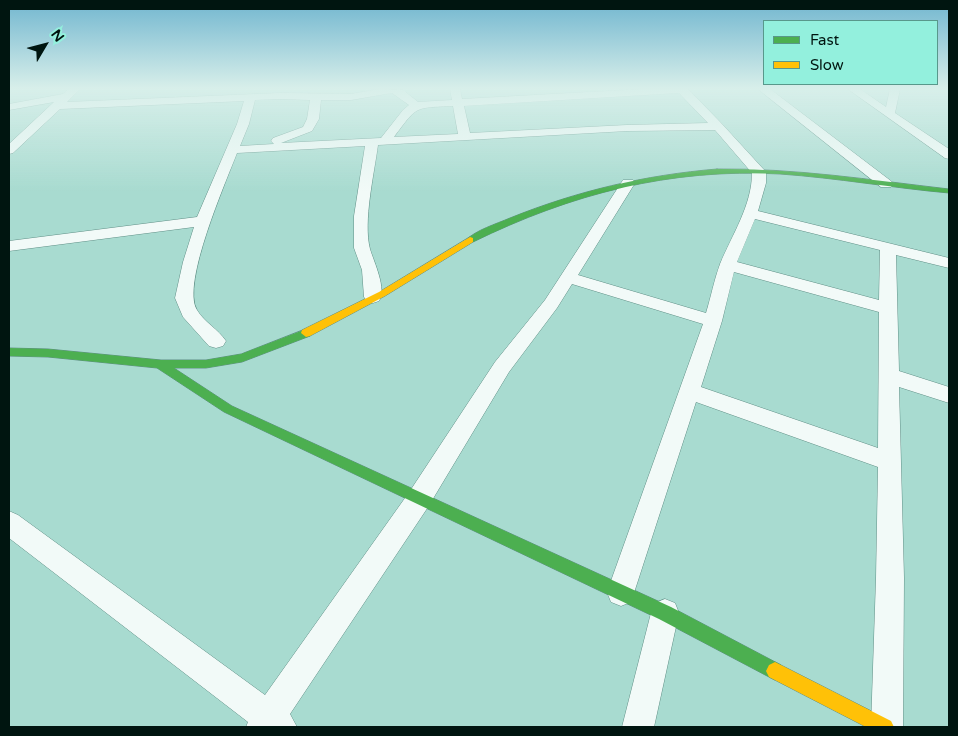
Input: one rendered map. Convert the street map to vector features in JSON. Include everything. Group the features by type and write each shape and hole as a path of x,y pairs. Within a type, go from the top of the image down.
{"main road":[{"path":"9,352 48,353 162,366 197,366 233,360 306,334 394,287 463,244 511,220 569,196 674,175 759,172 812,175 949,191"},
{"path":"162,366 228,409 665,613 849,710 886,727"}],"street":[{"path":"9,150 14,139 35,123"},
{"path":"216,341 190,313 184,298 191,262 203,221 243,123"},
{"path":"265,148 308,129 311,123"},
{"path":"373,297 370,270 362,248 361,216 379,142 396,123"},
{"path":"462,123 465,138"},
{"path":"621,592 690,392 713,321 728,265 750,213 759,183 759,172 715,123"},
{"path":"807,123 886,184"},
{"path":"906,123 947,151"},
{"path":"231,150 627,128 718,126"},
{"path":"9,522 270,724 419,499 502,367 550,304 628,183"},
{"path":"750,213 949,263"},
{"path":"9,246 203,221"},
{"path":"886,727 890,578 888,249"},
{"path":"728,265 887,308"},
{"path":"567,277 713,321"},
{"path":"889,376 949,395"},
{"path":"690,392 888,460"},
{"path":"638,727 665,613"}],"traffic: fast":[{"path":"470,240 503,224 572,198 643,180 680,175 717,172 778,172 949,191"},
{"path":"9,352 48,353 161,364 206,364 242,358 306,333"},
{"path":"162,366 228,409 665,613 775,671"}],"traffic: slow":[{"path":"306,333 382,294 470,240"},
{"path":"775,671 885,727"}]}
